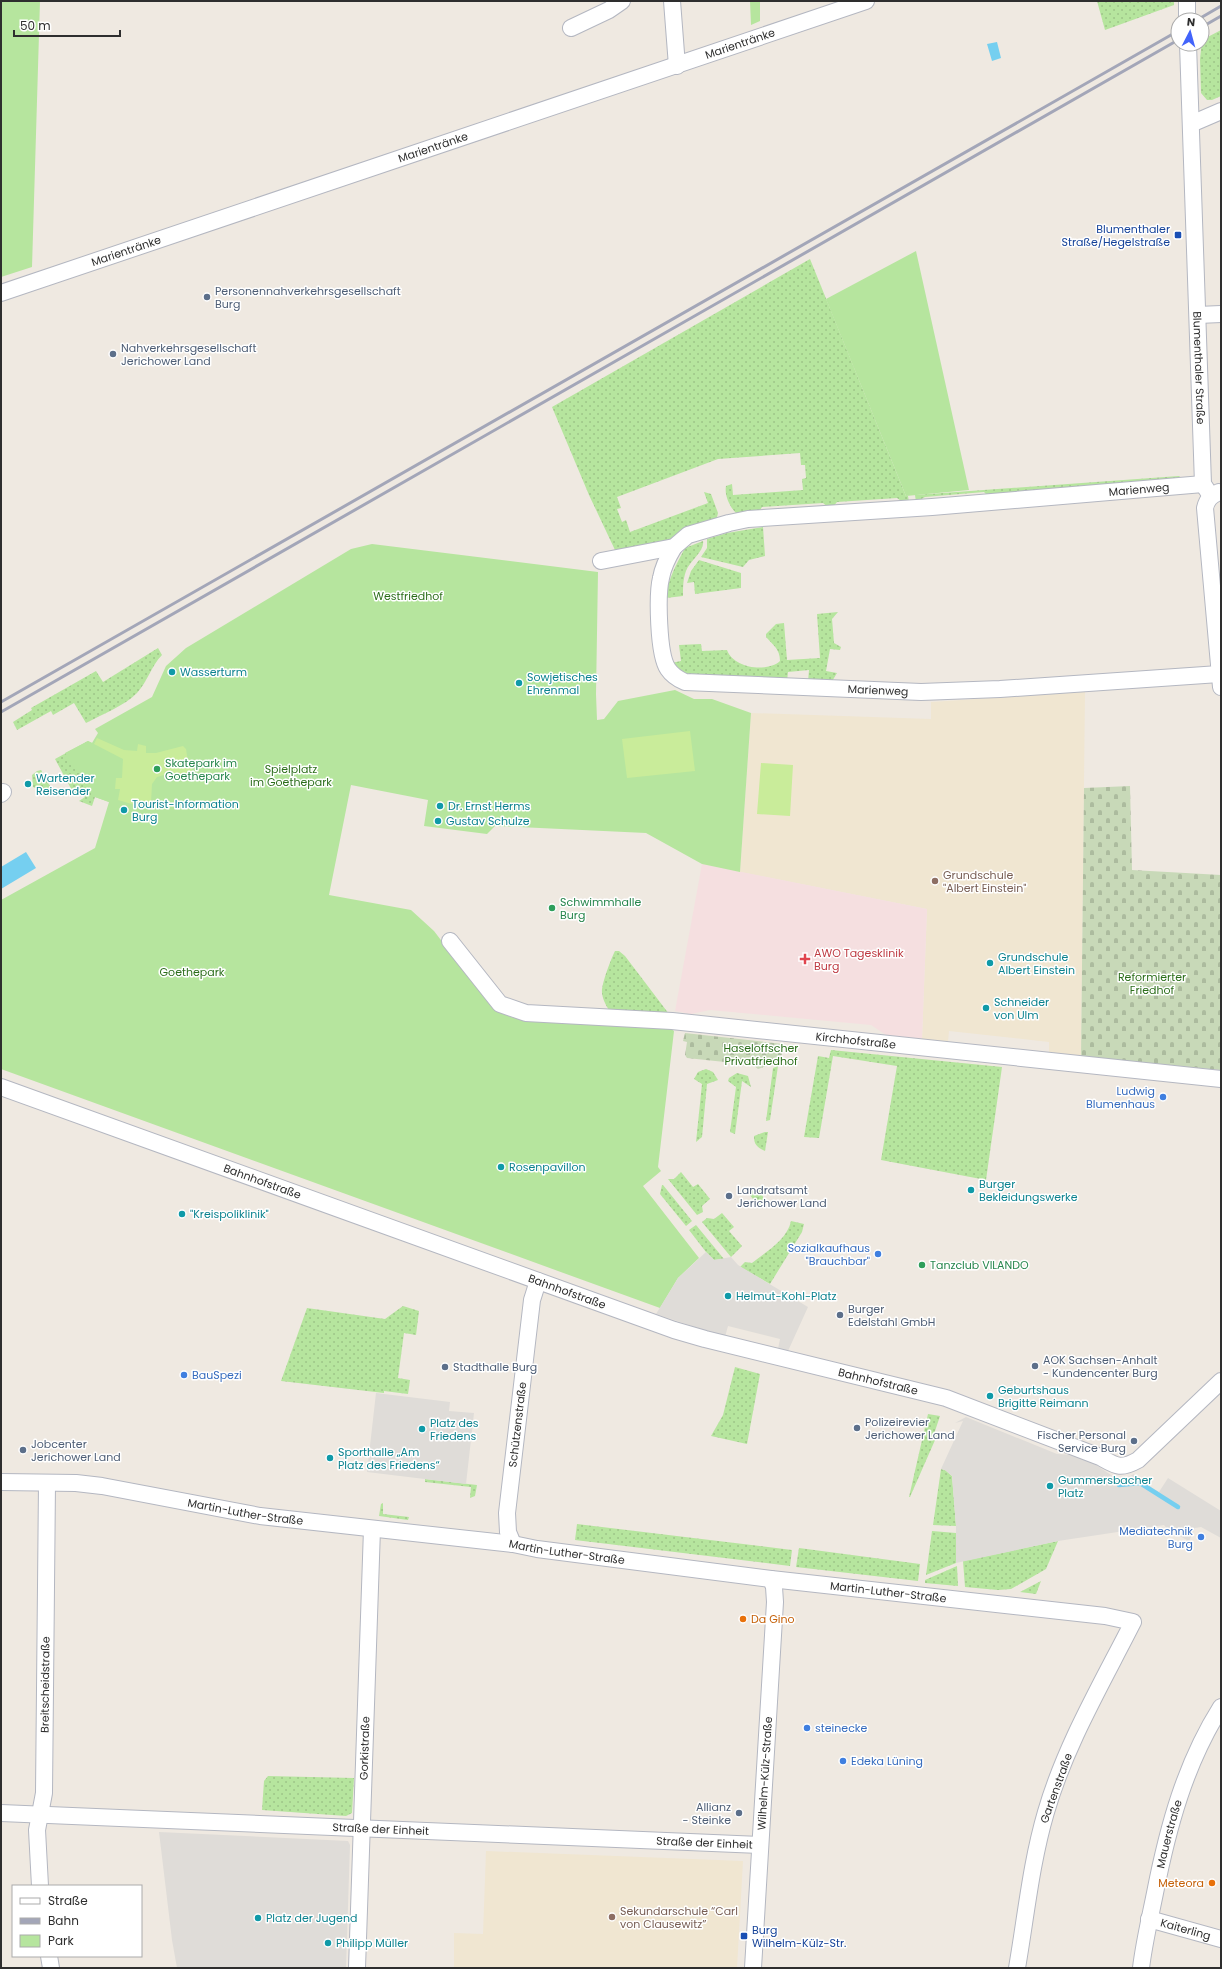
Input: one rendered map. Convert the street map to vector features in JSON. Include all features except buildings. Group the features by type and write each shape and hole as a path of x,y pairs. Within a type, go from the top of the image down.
{"street":[{"path":"571,28 609,10 622,1"},
{"path":"672,1 677,66"},
{"name":"Marientränke","path":"1,293 866,1"},
{"path":"1187,1 1187,12"},
{"name":"Blumenthaler Straße","path":"1188,52 1198,315 1212,491 1205,508 1220,680"},
{"path":"1191,124 1221,111"},
{"path":"1198,315 1221,314"},
{"name":"Marienweg","path":"1212,491 748,519 728,523 688,535 674,547 663,567 660,580 659,606 662,652 668,669 685,682 921,692 1220,680"},
{"name":"Marienweg","path":"601,561 674,547"},
{"name":"Kirchhofstraße","path":"450,941 500,1004 526,1013 672,1021 1221,1079"},
{"name":"Bahnhofstraße","path":"1,1088 538,1281 705,1339 946,1398 1100,1457 1114,1465 1127,1466 1138,1459 1221,1381"},
{"name":"Schützenstraße","path":"513,1544 508,1532 507,1513 532,1300 538,1281"},
{"name":"Martin-Luther-Straße","path":"1,1482 102,1486 248,1514 513,1544 537,1549 771,1579 1105,1616 1133,1622"},
{"name":"Breitscheidstraße","path":"40,1885 37,1830 44,1793 47,1483"},
{"name":"Gorkistraße","path":"357,1968 372,1529"},
{"name":"Wilhelm-Külz-Straße","path":"753,1968 775,1602 774,1587 771,1579"},
{"name":"Gartenstraße","path":"1017,1968 1035,1858 1046,1812 1069,1751 1133,1622"},
{"name":"Mauerstraße","path":"1141,1968 1162,1852 1179,1793 1184,1779 1221,1707"},
{"name":"Straße der Einheit","path":"1,1813 760,1845"},
{"name":"Kaiterling","path":"1149,1919 1221,1939"},
{"path":"49,1957 51,1968"}],"shaded area":[{"name":"Grundschule \"Albert Einstein\"","path":"1085,692 1081,1057 1049,1052 1049,1042 949,1031 948,1042 922,1039 927,909 740,872 751,713 931,719 931,702"},
{"name":"AWO Tagesklinik Burg","path":"702,864 927,909 922,1039 886,1035 871,1025 710,1010 691,1014 675,1011"},
{"name":"Helmut-Kohl-Platz","path":"706,1252 714,1260 731,1257 738,1265 808,1307 788,1351 778,1349 780,1339 728,1326 725,1337 656,1314 678,1278"},
{"name":"Platz des Friedens","path":"376,1393 450,1402 449,1411 474,1413 466,1484 367,1472"},
{"name":"Gummersbacher Platz","path":"966,1417 1057,1454 1074,1455 1090,1461 1114,1477 1124,1479 1134,1474 1138,1479 1159,1492 1168,1478 1221,1511 1221,1538 1201,1527 1195,1528 1189,1541 1168,1530 1164,1525 1058,1541 956,1563 956,1526 952,1476 945,1470 941,1469 963,1421 955,1423"},
{"name":"Platz der Jugend","path":"159,1832 348,1841 350,1845 346,1968 177,1968 172,1940"},
{"name":"Sekundarschule “Carl von Clausewitz”","path":"486,1851 743,1861 737,1968 454,1968 454,1933 483,1934"}],"green space":[{"path":"1,1 40,1 32,267 1,277"},
{"path":"750,1 760,1 760,21 751,25"},
{"path":"1097,1 1174,1 1174,5 1105,30"},
{"path":"1221,30 1221,96 1212,100 1207,100 1201,93 1200,59 1201,52 1210,52 1210,36"},
{"path":"916,251 969,490 906,496 826,299"},
{"path":"810,259 906,496 908,496 909,502 904,503 897,498 837,502 832,508 829,508 823,503 762,507 759,512 738,515 729,502 726,494 726,486 732,484 733,495 803,490 802,479 806,478 805,465 801,465 800,453 718,459 617,497 621,508 617,509 622,522 626,520 630,532 708,503 704,492 711,494 718,513 716,521 672,540 615,550 589,495 552,407"},
{"path":"1179,476 1183,479 988,496 984,492 925,497 916,502 915,495"},
{"path":"763,527 765,556 749,560 743,567 701,557 707,548 707,539 727,533"},
{"path":"703,541 700,552 686,571 683,596 666,598 671,578 685,548"},
{"name":"Goethepark","path":"372,544 598,572 597,720 604,719 618,701 675,690 694,699 712,699 751,713 740,872 702,864 646,833 495,826 487,834 424,826 428,800 351,785 329,895 411,910 434,931 492,1007 511,1017 525,1020 670,1028 674,1031 658,1167 661,1171 643,1186 699,1258 678,1278 660,1308 1,1069 1,900 95,848 109,802 95,797 65,753 88,741 92,743 98,733 95,729 152,697 166,666 186,648 351,549"},
{"path":"699,560 741,573 741,588 695,594 694,582 687,583 691,571"},
{"path":"838,612 832,619 834,643 841,647 840,650 830,649 826,671 837,673 831,683 808,682 809,670 788,672 787,681 686,674 679,672 671,663 681,661 679,645 701,644 702,651 727,650 730,656 743,665 759,668 774,665 780,661 779,653 766,637 766,634 776,624 784,623 787,660 820,658 817,614"},
{"path":"158,648 162,655 158,659 144,684 132,698 120,706 86,723 74,703 53,715 51,711 17,730 13,722 32,710 31,708 96,671 103,682"},
{"path":"690,731 695,771 627,778 622,739"},
{"name":"Skatepark im Goethepark","path":"97,738 124,750 137,751 138,744 146,746 146,753 156,753 183,746 186,749 188,762 193,763 191,778 164,775 157,777 152,784 151,802 145,808 118,800 120,789 115,789 116,778 122,778 123,759 94,744"},
{"path":"88,741 121,757 115,789 109,802 95,797 92,806 79,801 85,797 82,792 75,796 55,759"},
{"path":"761,763 793,765 790,816 757,814"},
{"path":"41,770 50,786 49,791 45,792 33,787 32,775"},
{"name":"Reformierter Friedhof","path":"1130,786 1132,870 1221,875 1221,1070 1081,1057 1084,788"},
{"path":"615,951 619,951 625,956 669,1014 611,1013 604,1001 602,989"},
{"name":"Haseloffscher Privatfriedhof","path":"685,1033 783,1044 781,1061 758,1069 753,1065 687,1058 685,1055 687,1042 683,1041"},
{"path":"831,1050 1002,1067 986,1180 881,1160 897,1066 833,1056 819,1138 804,1137 818,1056 829,1058"},
{"path":"778,1066 770,1120 766,1121 773,1068"},
{"path":"706,1069 713,1072 718,1080 707,1084 702,1137 696,1142 702,1084 694,1079 698,1072"},
{"path":"737,1073 748,1076 751,1087 742,1081 735,1134 730,1132 736,1087 728,1081 729,1078"},
{"path":"768,1132 765,1151 756,1145 754,1136"},
{"path":"681,1172 693,1187 698,1184 710,1199 702,1206 703,1212 697,1215 668,1179 674,1179"},
{"path":"662,1185 692,1221 686,1226 660,1194"},
{"path":"761,1186 764,1203 759,1206 748,1193"},
{"path":"722,1213 734,1227 729,1231 742,1246 731,1257 702,1222 707,1218 714,1219"},
{"path":"791,1221 804,1224 802,1232 770,1284 740,1267 745,1262 752,1263 776,1245 789,1228"},
{"path":"696,1225 724,1259 714,1260 706,1252 689,1230"},
{"path":"403,1306 419,1311 416,1335 404,1333 398,1378 410,1380 408,1394 384,1391 384,1393 281,1381 307,1308 385,1319"},
{"path":"735,1367 760,1374 747,1444 711,1436 723,1415"},
{"path":"928,1414 940,1416 933,1437 939,1431 909,1497"},
{"path":"941,1469 945,1470 952,1476 956,1526 933,1525"},
{"path":"425,1479 477,1485 475,1496 470,1498 471,1487 425,1482"},
{"path":"383,1503 383,1514 409,1517 408,1520 379,1516 381,1504"},
{"path":"577,1524 792,1550 790,1566 575,1540"},
{"path":"932,1531 956,1533 956,1563 926,1575"},
{"path":"1058,1541 1046,1569 1011,1589 998,1590 965,1587 963,1561"},
{"path":"799,1548 920,1564 918,1581 796,1567"},
{"path":"957,1566 958,1586 925,1583 925,1580"},
{"path":"1041,1581 1036,1594 1020,1592"},
{"path":"268,1776 354,1778 352,1813 346,1816 262,1810 264,1781"}],"water":[{"path":"997,42 1001,58 992,61 987,44"},
{"path":"26,852 36,868 1,889 1,867"}],"waterway":[{"path":"1119,1485 1140,1483 1178,1507"}],"railway":[{"path":"1210,12 1221,6"},
{"path":"1210,22 1221,16"},
{"path":"1,702 1170,36"},
{"path":"1,712 1170,45"}],"place":[{"name":"Blumenthaler Straße/Hegelstraße","path":"1178,235"},
{"name":"Personennahverkehrsgesellschaft Burg","path":"207,297"},
{"name":"Nahverkehrsgesellschaft Jerichower Land","path":"113,354"},
{"name":"Wasserturm","path":"172,672"},
{"name":"Sowjetisches Ehrenmal","path":"519,683"},
{"name":"Skatepark im Goethepark","path":"157,769"},
{"name":"Wartender Reisender","path":"28,784"},
{"name":"Dr. Ernst Herms","path":"440,806"},
{"name":"Tourist-Information Burg","path":"124,810"},
{"name":"Gustav Schulze","path":"438,821"},
{"name":"Grundschule \"Albert Einstein\"","path":"935,881"},
{"name":"Schwimmhalle Burg","path":"552,908"},
{"name":"AWO Tagesklinik Burg","path":"805,959"},
{"name":"Grundschule Albert Einstein","path":"990,963"},
{"name":"Schneider von Ulm","path":"986,1008"},
{"name":"Ludwig Blumenhaus","path":"1163,1097"},
{"name":"Rosenpavillon","path":"501,1167"},
{"name":"Burger Bekleidungswerke","path":"971,1190"},
{"name":"Landratsamt Jerichower Land","path":"729,1196"},
{"name":"\"Kreispoliklinik\"","path":"182,1214"},
{"name":"Sozialkaufhaus \"Brauchbar\"","path":"878,1254"},
{"name":"Tanzclub VILANDO","path":"922,1265"},
{"name":"Helmut-Kohl-Platz","path":"728,1296"},
{"name":"Burger Edelstahl GmbH","path":"840,1315"},
{"name":"AOK Sachsen-Anhalt - Kundencenter Burg","path":"1035,1366"},
{"name":"Stadthalle Burg","path":"445,1367"},
{"name":"BauSpezi","path":"184,1375"},
{"name":"Geburtshaus Brigitte Reimann","path":"990,1396"},
{"name":"Polizeirevier Jerichower Land","path":"857,1428"},
{"name":"Platz des Friedens","path":"422,1429"},
{"name":"Fischer Personal Service Burg","path":"1134,1441"},
{"name":"Jobcenter Jerichower Land","path":"23,1450"},
{"name":"Sporthalle „Am Platz des Friedens“","path":"330,1458"},
{"name":"Gummersbacher Platz","path":"1050,1486"},
{"name":"Mediatechnik Burg","path":"1201,1537"},
{"name":"Da Gino","path":"743,1619"},
{"name":"steinecke","path":"807,1728"},
{"name":"Edeka Lüning","path":"843,1761"},
{"name":"Allianz - Steinke","path":"739,1813"},
{"name":"Meteora","path":"1212,1883"},
{"name":"Sekundarschule “Carl von Clausewitz”","path":"612,1917"},
{"name":"Platz der Jugend","path":"258,1918"},
{"name":"Burg Wilhelm-Külz-Str.","path":"744,1936"},
{"name":"Philipp Müller","path":"328,1943"}],"park label":[{"name":"Westfriedhof","path":"408,596"},
{"name":"Spielplatz im Goethepark","path":"291,775"}]}
